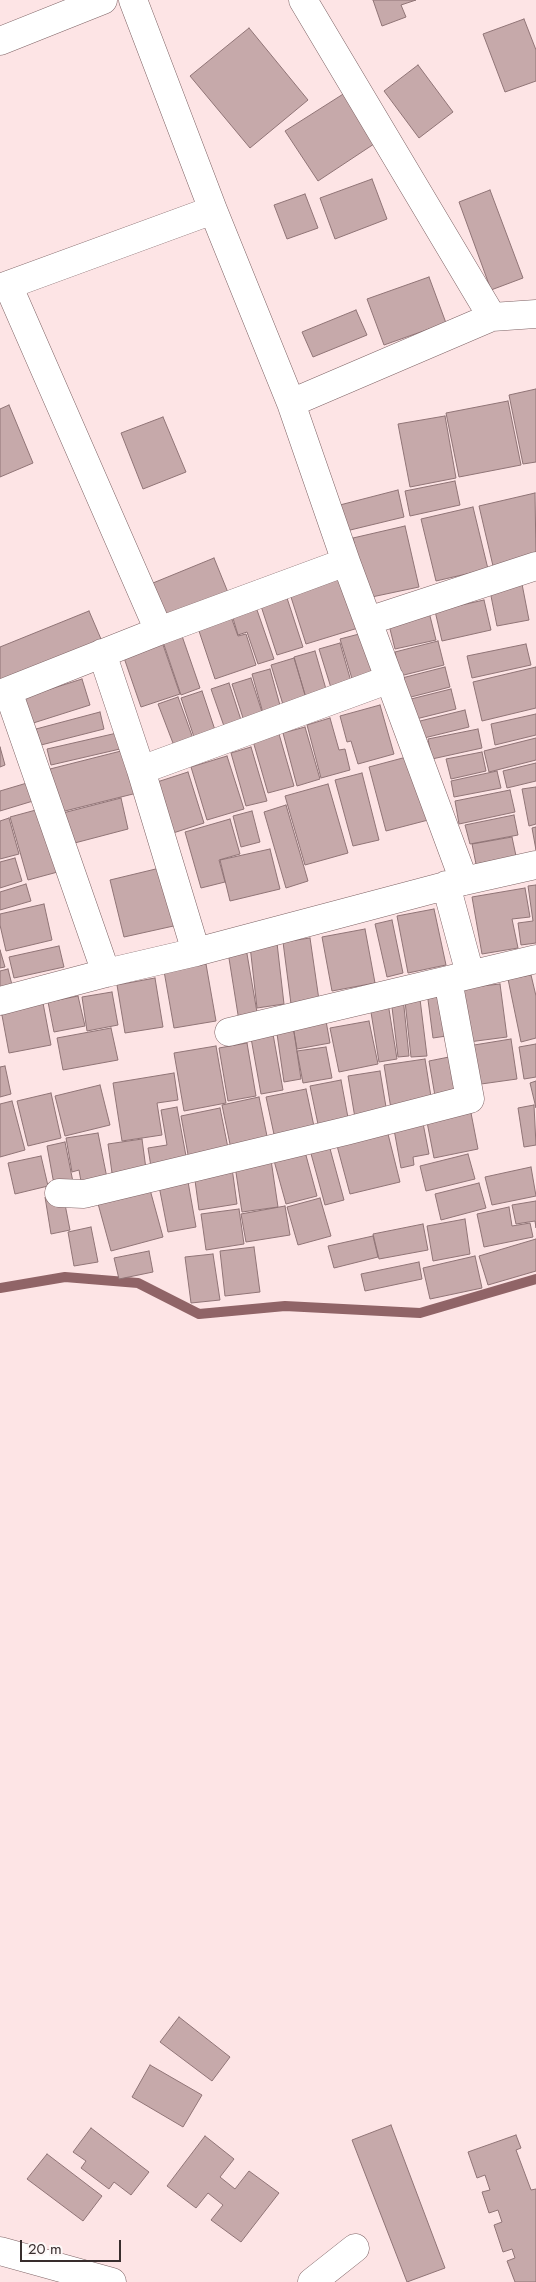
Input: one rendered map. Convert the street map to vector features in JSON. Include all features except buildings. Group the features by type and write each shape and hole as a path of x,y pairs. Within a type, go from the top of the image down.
{"street":[{"path":"0,40 102,0"},
{"path":"59,1193 84,1194 470,1099 459,977 455,883 390,679 346,562 291,403 213,210 133,0"},
{"path":"303,0 492,317"},
{"path":"159,631 4,287 213,210"},
{"path":"291,403 492,317 536,314"},
{"path":"106,973 4,693 159,631 346,562"},
{"path":"368,622 536,566"},
{"path":"102,653 141,770 196,952"},
{"path":"141,770 390,679"},
{"path":"0,1001 196,952 455,883 536,866"},
{"path":"229,1032 536,959"},
{"path":"312,2282 355,2248"},
{"path":"0,2251 112,2282"}],"waterway":[{"path":"0,1288 65,1277 138,1283 199,1314 285,1306 420,1313 536,1279"}]}
